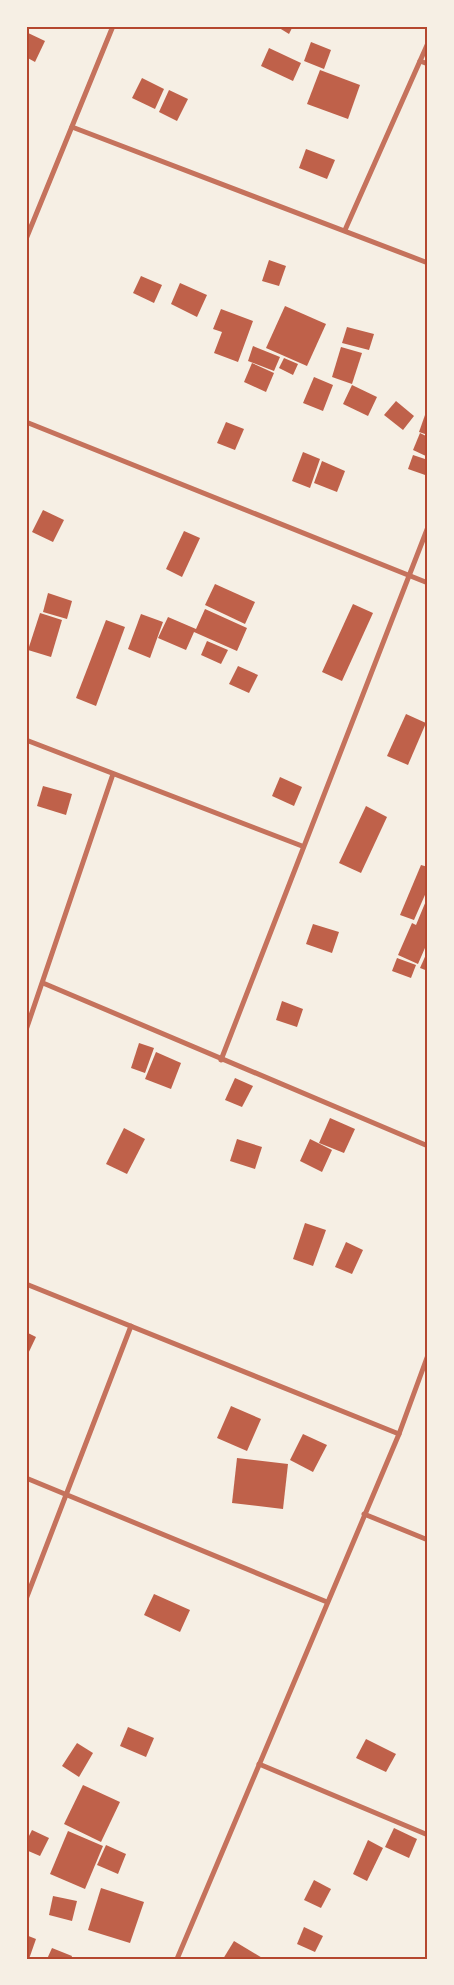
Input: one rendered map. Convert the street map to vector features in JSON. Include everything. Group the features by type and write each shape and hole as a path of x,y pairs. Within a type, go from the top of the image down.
{"street":[{"path":"26,239 113,26"},
{"path":"345,230 428,43"},
{"path":"420,61 428,64"},
{"path":"72,127 428,263"},
{"path":"26,422 428,583"},
{"path":"221,1060 302,846 428,527"},
{"path":"26,740 302,846"},
{"path":"26,1030 112,774"},
{"path":"43,984 428,1146"},
{"path":"26,1284 398,1434"},
{"path":"26,1599 68,1494 131,1326"},
{"path":"177,1959 398,1434 428,1355"},
{"path":"26,1478 327,1602"},
{"path":"364,1514 428,1540"},
{"path":"259,1764 428,1835"}],"building":[{"path":"276,26 293,26 289,34"},
{"path":"26,32 45,41 35,62 26,57"},
{"path":"311,42 331,50 324,69 304,61"},
{"path":"269,48 301,63 293,81 261,66"},
{"path":"320,70 360,85 348,119 307,104"},
{"path":"142,78 164,89 155,109 132,98"},
{"path":"169,90 188,99 177,121 159,112"},
{"path":"306,149 335,160 327,179 299,168"},
{"path":"269,260 286,266 279,286 262,281"},
{"path":"141,276 162,285 154,303 133,293"},
{"path":"180,283 207,295 197,317 171,304"},
{"path":"285,306 326,324 307,366 266,348"},
{"path":"221,309 253,321 238,362 214,353 222,332 213,329"},
{"path":"347,327 374,334 369,350 342,343"},
{"path":"253,346 280,357 274,371 248,361"},
{"path":"341,347 362,353 352,384 332,377"},
{"path":"284,358 298,364 293,375 279,368"},
{"path":"252,363 274,373 266,392 244,382"},
{"path":"314,377 333,385 323,411 303,403"},
{"path":"352,385 377,397 368,416 343,404"},
{"path":"396,401 414,416 403,430 384,415"},
{"path":"425,415 428,416 428,435 419,432"},
{"path":"226,422 244,429 235,450 217,443"},
{"path":"420,433 428,437 428,457 413,450"},
{"path":"303,452 320,459 310,488 292,481"},
{"path":"413,455 428,460 428,476 408,469"},
{"path":"322,461 345,471 337,492 314,483"},
{"path":"43,510 64,520 53,542 32,532"},
{"path":"184,531 200,538 182,577 166,569"},
{"path":"215,584 255,602 245,624 205,605"},
{"path":"48,593 72,601 67,619 43,612"},
{"path":"353,604 373,613 342,681 322,672"},
{"path":"205,609 247,628 237,651 194,632 186,650 158,638 168,617 196,629"},
{"path":"40,613 62,620 51,657 28,650"},
{"path":"141,614 163,622 150,658 128,649"},
{"path":"106,620 125,627 96,706 76,698"},
{"path":"207,641 228,650 221,664 201,655"},
{"path":"238,666 258,675 249,693 229,684"},
{"path":"406,714 426,723 408,765 387,756"},
{"path":"280,777 302,787 294,806 272,796"},
{"path":"43,786 72,794 66,815 37,806"},
{"path":"366,806 387,817 361,873 339,863"},
{"path":"421,865 428,867 428,888 414,920 400,915"},
{"path":"428,896 428,941 418,964 398,955 412,923 416,925"},
{"path":"313,924 339,932 332,953 306,944"},
{"path":"428,950 428,971 420,968"},
{"path":"397,958 416,965 411,978 392,971"},
{"path":"282,1001 303,1009 297,1027 276,1020"},
{"path":"139,1043 154,1048 145,1073 131,1068"},
{"path":"156,1052 181,1063 171,1089 145,1079"},
{"path":"235,1078 253,1086 242,1107 225,1100"},
{"path":"330,1118 355,1129 344,1153 319,1143"},
{"path":"124,1128 145,1139 127,1174 106,1164"},
{"path":"237,1139 262,1147 255,1169 230,1161"},
{"path":"310,1139 332,1150 322,1172 300,1161"},
{"path":"305,1223 326,1230 313,1266 293,1259"},
{"path":"346,1242 363,1250 352,1274 335,1267"},
{"path":"26,1332 36,1337 26,1358"},
{"path":"231,1406 261,1419 247,1451 217,1438"},
{"path":"303,1434 327,1445 313,1472 290,1460"},
{"path":"237,1458 288,1464 283,1509 232,1503"},
{"path":"154,1594 190,1610 180,1632 144,1615"},
{"path":"128,1727 154,1738 146,1757 120,1746"},
{"path":"366,1739 396,1754 386,1772 356,1758"},
{"path":"77,1743 93,1753 79,1777 62,1766"},
{"path":"83,1785 120,1802 101,1842 64,1824"},
{"path":"394,1828 417,1839 409,1858 385,1847"},
{"path":"32,1830 49,1838 40,1856 26,1850 26,1842"},
{"path":"68,1831 103,1846 85,1889 50,1874"},
{"path":"368,1840 383,1848 367,1881 353,1874"},
{"path":"106,1845 126,1854 118,1874 97,1865"},
{"path":"314,1880 331,1889 321,1908 304,1900"},
{"path":"101,1888 144,1902 130,1943 88,1930"},
{"path":"53,1896 77,1901 72,1921 49,1915"},
{"path":"304,1927 323,1936 315,1952 297,1944"},
{"path":"26,1935 36,1939 29,1959 26,1959"},
{"path":"234,1941 264,1959 223,1959"},
{"path":"52,1948 72,1956 71,1959 47,1959"}]}
